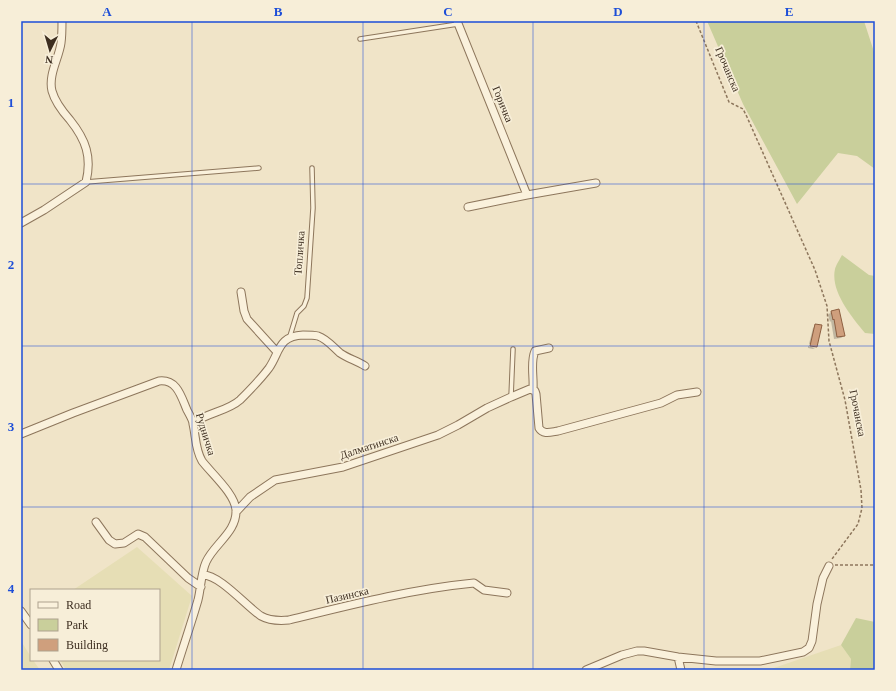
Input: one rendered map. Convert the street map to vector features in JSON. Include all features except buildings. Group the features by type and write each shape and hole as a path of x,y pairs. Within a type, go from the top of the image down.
{"street":[{"path":"21,223 44,210 86,182 89,165 88,153 84,141 78,130 59,107 52,87 52,78 61,43 62,21"},
{"name":"Горичка","path":"458,22 527,195"},
{"path":"468,206 596,183"},
{"path":"241,292 244,311 247,318 277,352"},
{"path":"290,336 307,335 323,338 341,354 365,366"},
{"name":"Топличка","path":"193,423 206,415 238,402 270,367 282,342 290,336"},
{"path":"549,348 535,351 533,355 533,389 536,394 539,428 544,432 558,431 660,403 677,395 697,392"},
{"name":"Рудничка","path":"21,434 162,380 169,382 176,387 193,423 199,456 231,497 236,512"},
{"name":"Далматинска","path":"236,512 250,497 275,480 343,466 438,435 487,408 533,389"},
{"path":"176,670 201,587 206,561 229,531 235,519 236,512"},
{"path":"96,522 109,540 115,544 124,543 138,534 145,537 188,578 201,587"},
{"path":"586,670 622,655 637,651 658,652 678,657 716,661 760,661 803,652 810,648 823,578 829,566"},
{"name":"Пазинска","path":"203,576 207,576 220,582 266,619 279,621 450,585 474,583 484,590 507,593"},
{"path":"21,611 30,623"},
{"path":"678,657 681,670"},
{"path":"54,661 59,670"}],"lane":[{"path":"360,39 458,22"},
{"path":"86,182 259,168"},
{"name":"Топличка","path":"290,336 297,313 304,306 306,298 313,208 312,168"},
{"path":"511,397 513,349"}],"path":[{"name":"Грочанска","path":"696,21 729,102 743,109 747,117 815,270 827,306 829,341 845,400 861,490 862,508 858,524 829,566"},
{"path":"829,566 875,565"}],"shaded area":[{"path":"137,547 192,596 169,670 66,670 61,661 160,661 160,589 74,589"},
{"path":"21,641 30,655 30,661 34,661 40,670 21,670"},
{"path":"841,645 851,659 850,670 768,670"}],"green space":[{"path":"707,21 864,21 875,55 875,169 857,156 838,153 797,204 743,104"},
{"path":"842,255 869,275 875,276 875,334 865,333 848,312 839,295 834,277 835,269"},
{"path":"856,618 875,622 875,670 850,670 851,659 841,645"}]}
